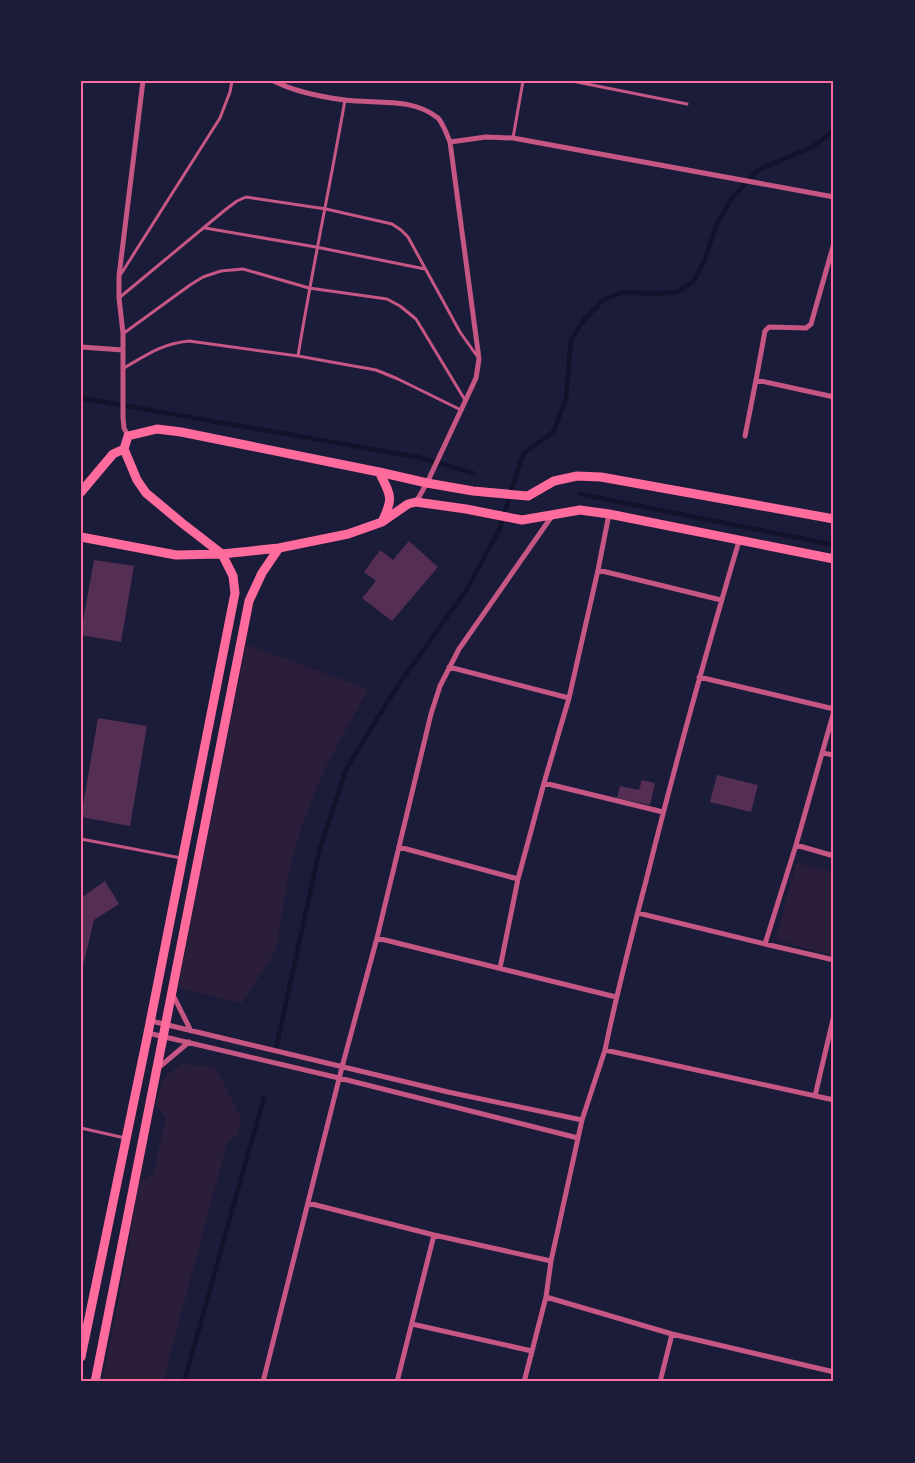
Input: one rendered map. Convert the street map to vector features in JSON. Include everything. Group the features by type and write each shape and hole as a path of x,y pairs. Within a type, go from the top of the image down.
{"main road":[{"path":"81,1357 151,1021 235,593 233,576 222,554 146,493 137,480 124,449 128,436 157,429 181,432 379,472 427,484 473,491 528,496 554,481 577,476 601,477 834,520"},
{"path":"81,492 113,454 124,449"},
{"path":"379,472 390,494 390,506 382,522"},
{"path":"81,537 176,555 222,554 279,548 348,534 382,522 408,504 416,502 522,520 580,510 609,514 834,559"},
{"path":"95,1382 250,601 262,573 279,548"},
{"path":"215,691 231,694"}],"street":[{"path":"128,436 124,428 123,418 123,333 119,298 119,276 144,81"},
{"path":"274,81 285,87 345,100 406,104 439,119 450,142 479,359 476,378 427,484 416,502"},
{"path":"450,142 486,137 513,138 798,192 834,197"},
{"path":"746,436 765,331 769,327 806,328 811,324 834,243"},
{"path":"81,347 123,350"},
{"path":"756,380 834,397"},
{"path":"500,968 518,879 569,698 609,514"},
{"path":"263,1382 339,1078 377,938 431,714 440,686 459,649 552,516"},
{"path":"524,1382 546,1297 551,1261 582,1120 605,1050 616,996 663,812 699,678 739,541"},
{"path":"598,570 721,600"},
{"path":"449,667 569,698"},
{"path":"699,678 834,710 796,845 765,944"},
{"path":"822,752 834,755"},
{"path":"544,783 663,812"},
{"path":"796,845 834,856"},
{"path":"399,847 518,879"},
{"path":"638,913 834,960"},
{"path":"377,938 616,996"},
{"path":"172,992 191,1031"},
{"path":"816,1096 834,1015"},
{"path":"151,1021 448,1092 582,1120"},
{"path":"148,1033 339,1078 578,1138"},
{"path":"157,1070 189,1042"},
{"path":"605,1050 834,1100"},
{"path":"308,1203 434,1235 551,1261"},
{"path":"397,1382 434,1235"},
{"path":"546,1297 672,1334 834,1372"},
{"path":"412,1324 532,1351"},
{"path":"660,1382 672,1334"}],"lane":[{"path":"119,276 220,118 232,81"},
{"path":"513,138 523,81"},
{"path":"572,81 688,104"},
{"path":"298,356 316,247 326,209 345,100"},
{"path":"119,298 237,201 246,197 326,209 392,224 401,230 408,237 460,332 479,359"},
{"path":"204,228 316,247 425,269"},
{"path":"123,333 203,277 220,272 243,269 309,288 387,299 400,306 416,319 466,400"},
{"path":"123,369 158,348 190,341 298,356 376,370 461,410"},
{"path":"81,839 182,858"},
{"path":"81,1128 127,1138"}],"shaded area":[{"path":"246,644 368,689 324,771 301,828 290,869 276,950 242,1003 178,988"},
{"path":"796,863 834,872 834,946 831,955 776,940"},
{"path":"181,1064 215,1067 241,1118 237,1135 227,1143 163,1382 102,1382 122,1283 139,1182 153,1174 166,1118 155,1103 164,1078"}],"building":[{"path":"409,541 438,567 392,621 362,598 376,581 364,572 380,550 393,560"},
{"path":"94,560 134,566 121,642 81,635 81,621 83,621"},
{"path":"98,718 147,726 130,826 81,817"},
{"path":"717,775 758,785 751,812 710,802"},
{"path":"642,780 655,783 650,805 617,798 620,786 639,790"},
{"path":"105,881 119,904 94,920 81,974 81,898"}],"waterway":[{"path":"276,1048 319,852 346,769 397,687 467,589 499,530 523,454 554,431 566,398 571,340 583,321 603,300 623,292 657,294 677,292 693,282 704,262 715,228 731,199 758,170 812,147 831,133 834,133"},
{"path":"81,398 417,457 473,473"},
{"path":"580,494 834,545"},
{"path":"184,1382 264,1097"}]}
